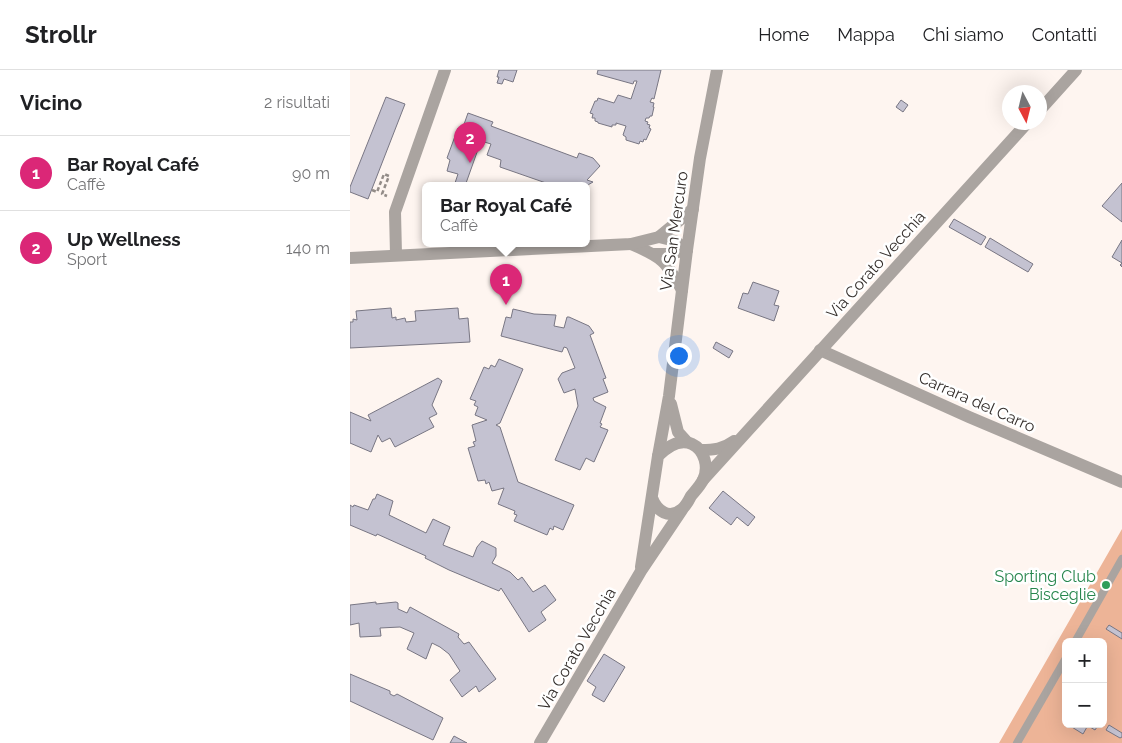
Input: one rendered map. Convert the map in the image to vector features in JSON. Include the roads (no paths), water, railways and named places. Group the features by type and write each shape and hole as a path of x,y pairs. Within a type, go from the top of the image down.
{"street":[{"path":"396,254 395,212 445,70"},
{"name":"Via San Mercuro","path":"669,396 700,158 716,70"},
{"path":"1047,102 1076,70"},
{"name":"Via Corato Vecchia","path":"540,743 641,571 703,480 1021,130"},
{"path":"590,246 631,244 659,237 693,209"},
{"path":"659,237 676,241 687,250"},
{"path":"631,244 654,254 669,267 682,290"},
{"path":"350,258 396,254 560,247"},
{"path":"654,254 670,254 687,250"},
{"name":"Carrara del Carro","path":"820,350 969,417 1122,482"},
{"path":"669,396 674,422 678,432 687,442"},
{"name":"Via Corato Vecchia","path":"641,571 669,396"},
{"name":"Via Corato Vecchia","path":"701,450 714,450 726,447 748,431"},
{"path":"658,456 675,443 687,442 694,444 701,450 705,459 706,469 703,480"},
{"path":"652,498 656,508 663,513 682,510"}],"lane":[{"path":"1077,638 1122,559"},
{"path":"1017,743 1062,665"}],"place":[{"name":"Up Wellness","path":"470,163"},
{"name":"Bar Royal Café","path":"506,305"},
{"name":"Sporting Club Bisceglie","path":"1106,585"}]}
